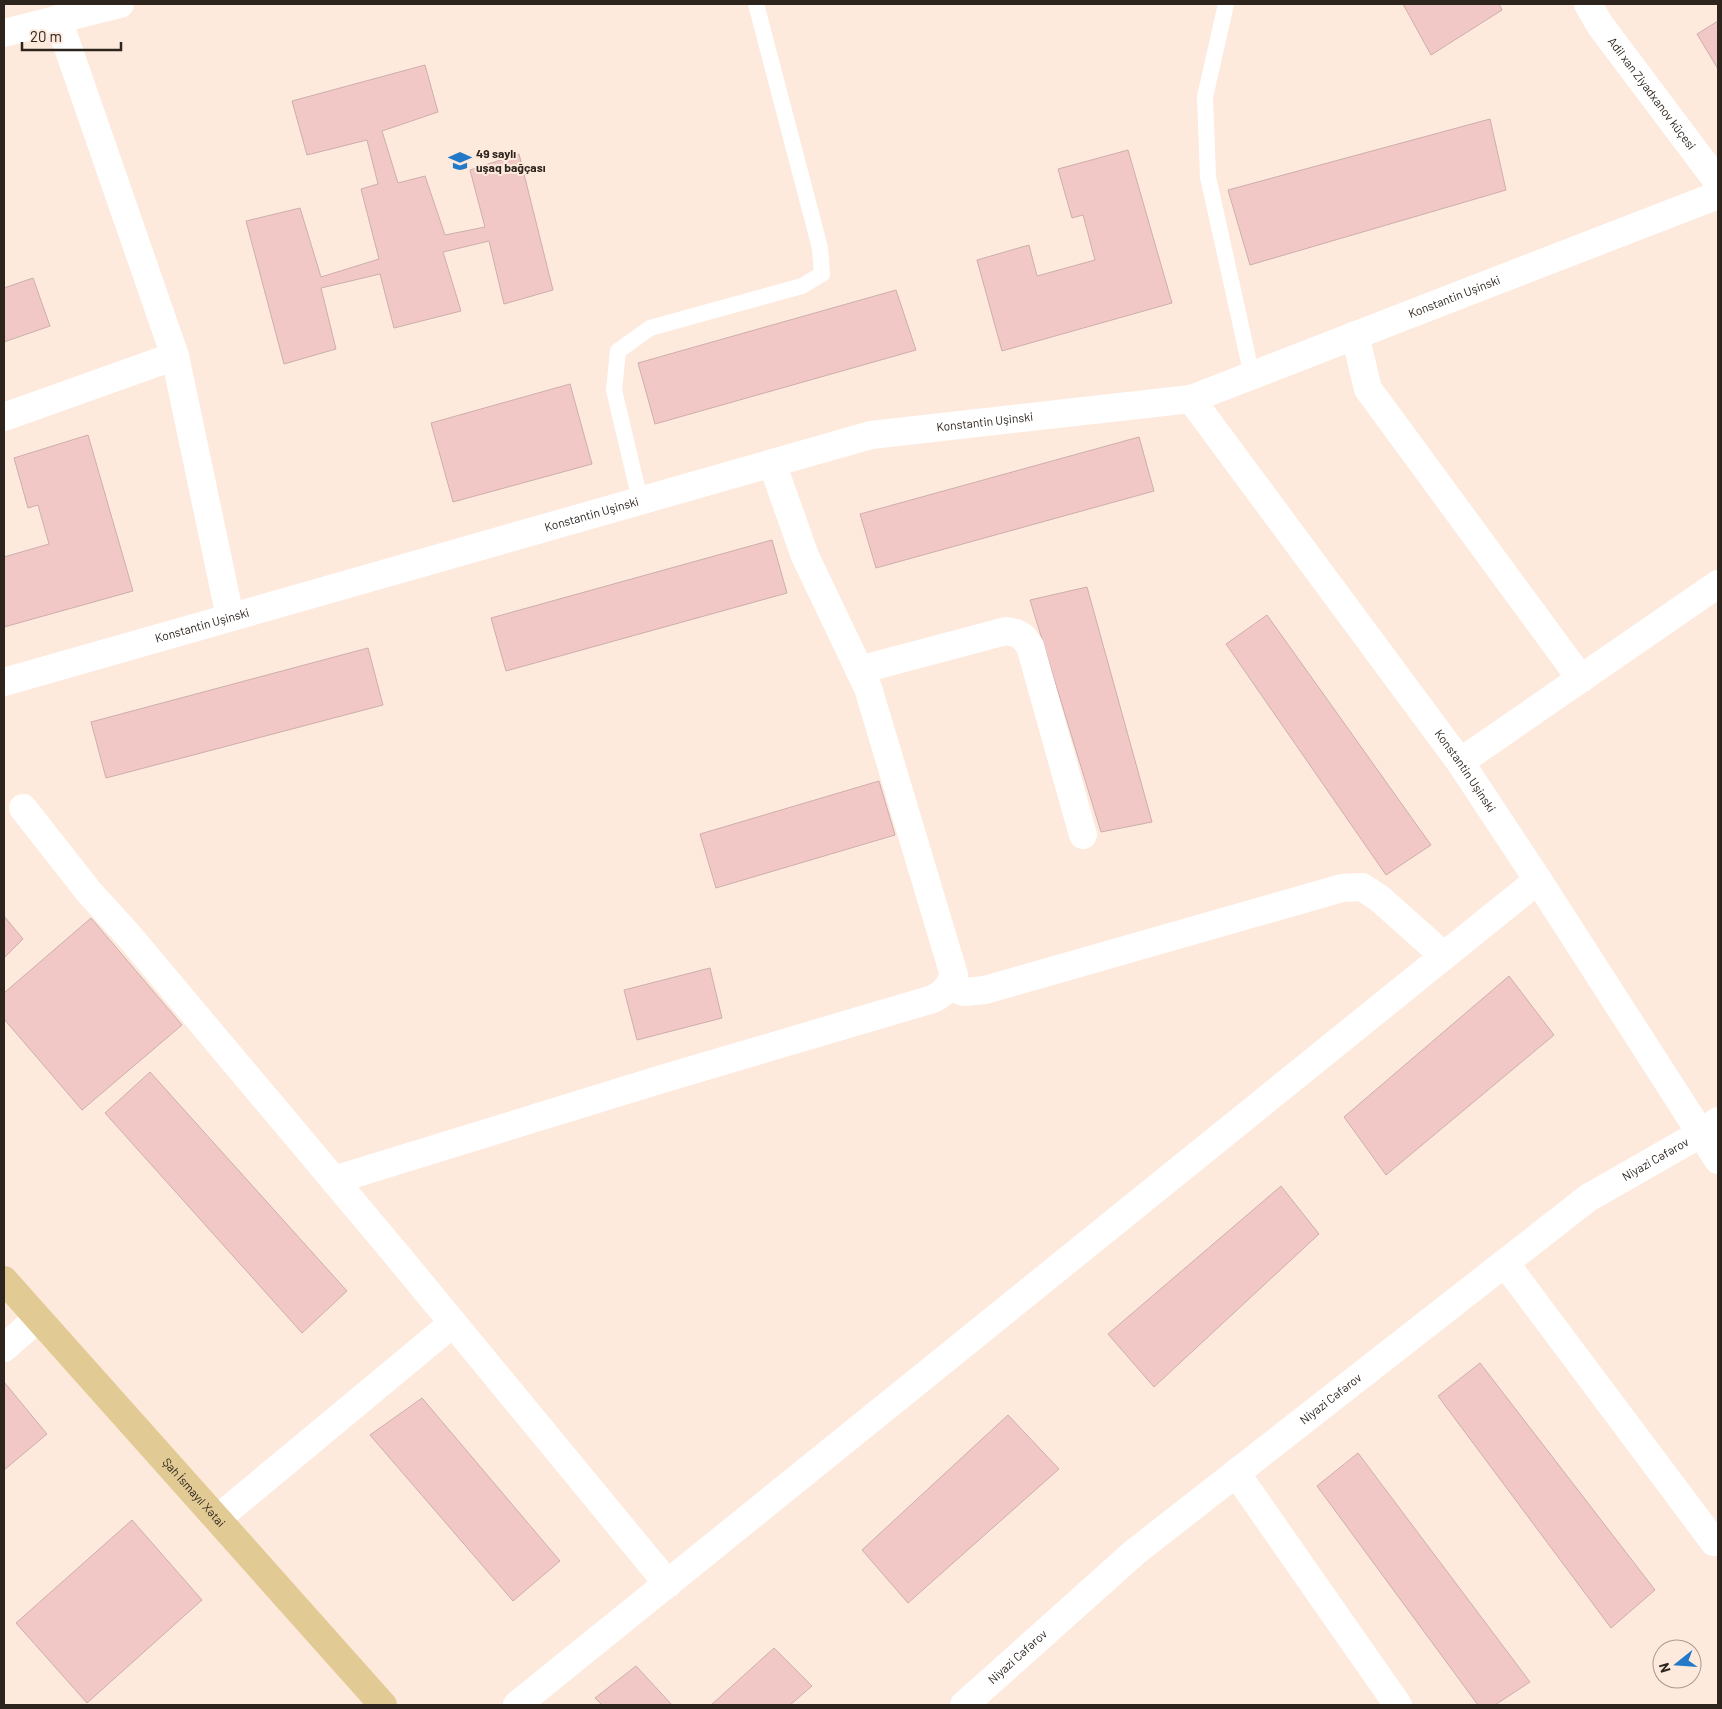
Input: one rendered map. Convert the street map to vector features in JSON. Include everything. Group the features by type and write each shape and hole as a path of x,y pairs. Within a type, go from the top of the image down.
{"main road":[{"name":"Şah İsmayıl Xətai","path":"4,1280 383,1705"}],"street":[{"path":"4,33 120,4"},
{"name":"Adil xan Ziyadxanov küçesi","path":"1588,4 1600,25 1714,169"},
{"path":"58,19 175,356 230,617"},
{"name":"Konstantin Uşinski","path":"4,682 871,434 1191,399 1718,195"},
{"path":"1356,336 1368,389 1581,679"},
{"path":"4,418 175,356"},
{"name":"Konstantin Uşinski","path":"1191,399 1460,762 1538,880 1709,1128 1718,1160"},
{"path":"334,1180 662,1079 933,999 941,995 949,987 954,975 870,697 805,556 772,462"},
{"path":"1460,762 1718,584"},
{"path":"859,670 1006,632 1016,633 1023,637 1030,646 1083,835"},
{"path":"23,808 89,892 135,944 453,1322 668,1584"},
{"path":"517,1705 1538,880"},
{"path":"949,987 964,992 985,990 1342,888 1362,887 1379,898 1444,956"},
{"name":"Niyazi Cəfərov","path":"964,1705 1134,1552 1505,1262 1588,1198 1709,1128"},
{"path":"1505,1262 1714,1542"},
{"path":"4,1348 38,1318"},
{"path":"217,1519 453,1322"},
{"path":"1236,1473 1398,1705"}],"lane":[{"path":"640,500 614,390 618,352 650,328 802,286 822,274 820,248 756,4"},
{"path":"1226,4 1205,97 1208,177 1252,376"}],"building":[{"path":"1403,4 1499,4 1502,10 1431,55"},
{"path":"1718,21 1718,69 1697,34"},
{"path":"425,65 438,112 382,131 398,183 425,176 445,235 485,227 470,170 519,154 553,290 504,304 489,241 443,252 461,311 394,328 380,274 321,288 336,349 284,364 246,221 300,208 321,277 379,259 361,189 378,184 367,140 307,155 292,101"},
{"path":"1490,119 1506,190 1250,265 1228,190"},
{"path":"1128,150 1172,303 1002,351 977,260 1029,245 1037,276 1095,260 1083,215 1072,218 1058,169"},
{"path":"33,278 50,326 4,342 4,288"},
{"path":"896,290 916,350 655,424 638,363"},
{"path":"570,384 592,464 453,502 431,423"},
{"path":"88,435 133,591 4,627 4,557 49,544 38,505 28,508 14,458"},
{"path":"1139,437 1154,491 876,568 860,514"},
{"path":"772,540 787,593 506,671 491,618"},
{"path":"1087,587 1152,822 1101,832 1030,600"},
{"path":"1267,615 1431,845 1386,875 1226,644"},
{"path":"368,648 383,705 106,778 91,722"},
{"path":"879,781 895,835 716,888 700,834"},
{"path":"4,916 23,939 4,958"},
{"path":"91,918 182,1025 82,1110 4,1019 4,993"},
{"path":"710,968 722,1018 637,1040 624,990"},
{"path":"1509,976 1554,1035 1386,1175 1344,1117"},
{"path":"150,1072 347,1291 302,1333 105,1113"},
{"path":"1281,1186 1319,1234 1154,1387 1108,1334"},
{"path":"1480,1363 1655,1590 1611,1628 1438,1396"},
{"path":"4,1382 47,1434 4,1470"},
{"path":"422,1398 560,1561 513,1601 370,1435"},
{"path":"1008,1415 1059,1469 908,1603 862,1550"},
{"path":"1358,1453 1530,1682 1495,1705 1478,1705 1317,1486"},
{"path":"132,1520 202,1600 87,1703 16,1623"},
{"path":"774,1648 812,1686 790,1705 711,1705"},
{"path":"636,1666 672,1705 602,1705 595,1698"}],"place":[{"name":"49 saylı uşaq bağçası","path":"460,161"}]}
